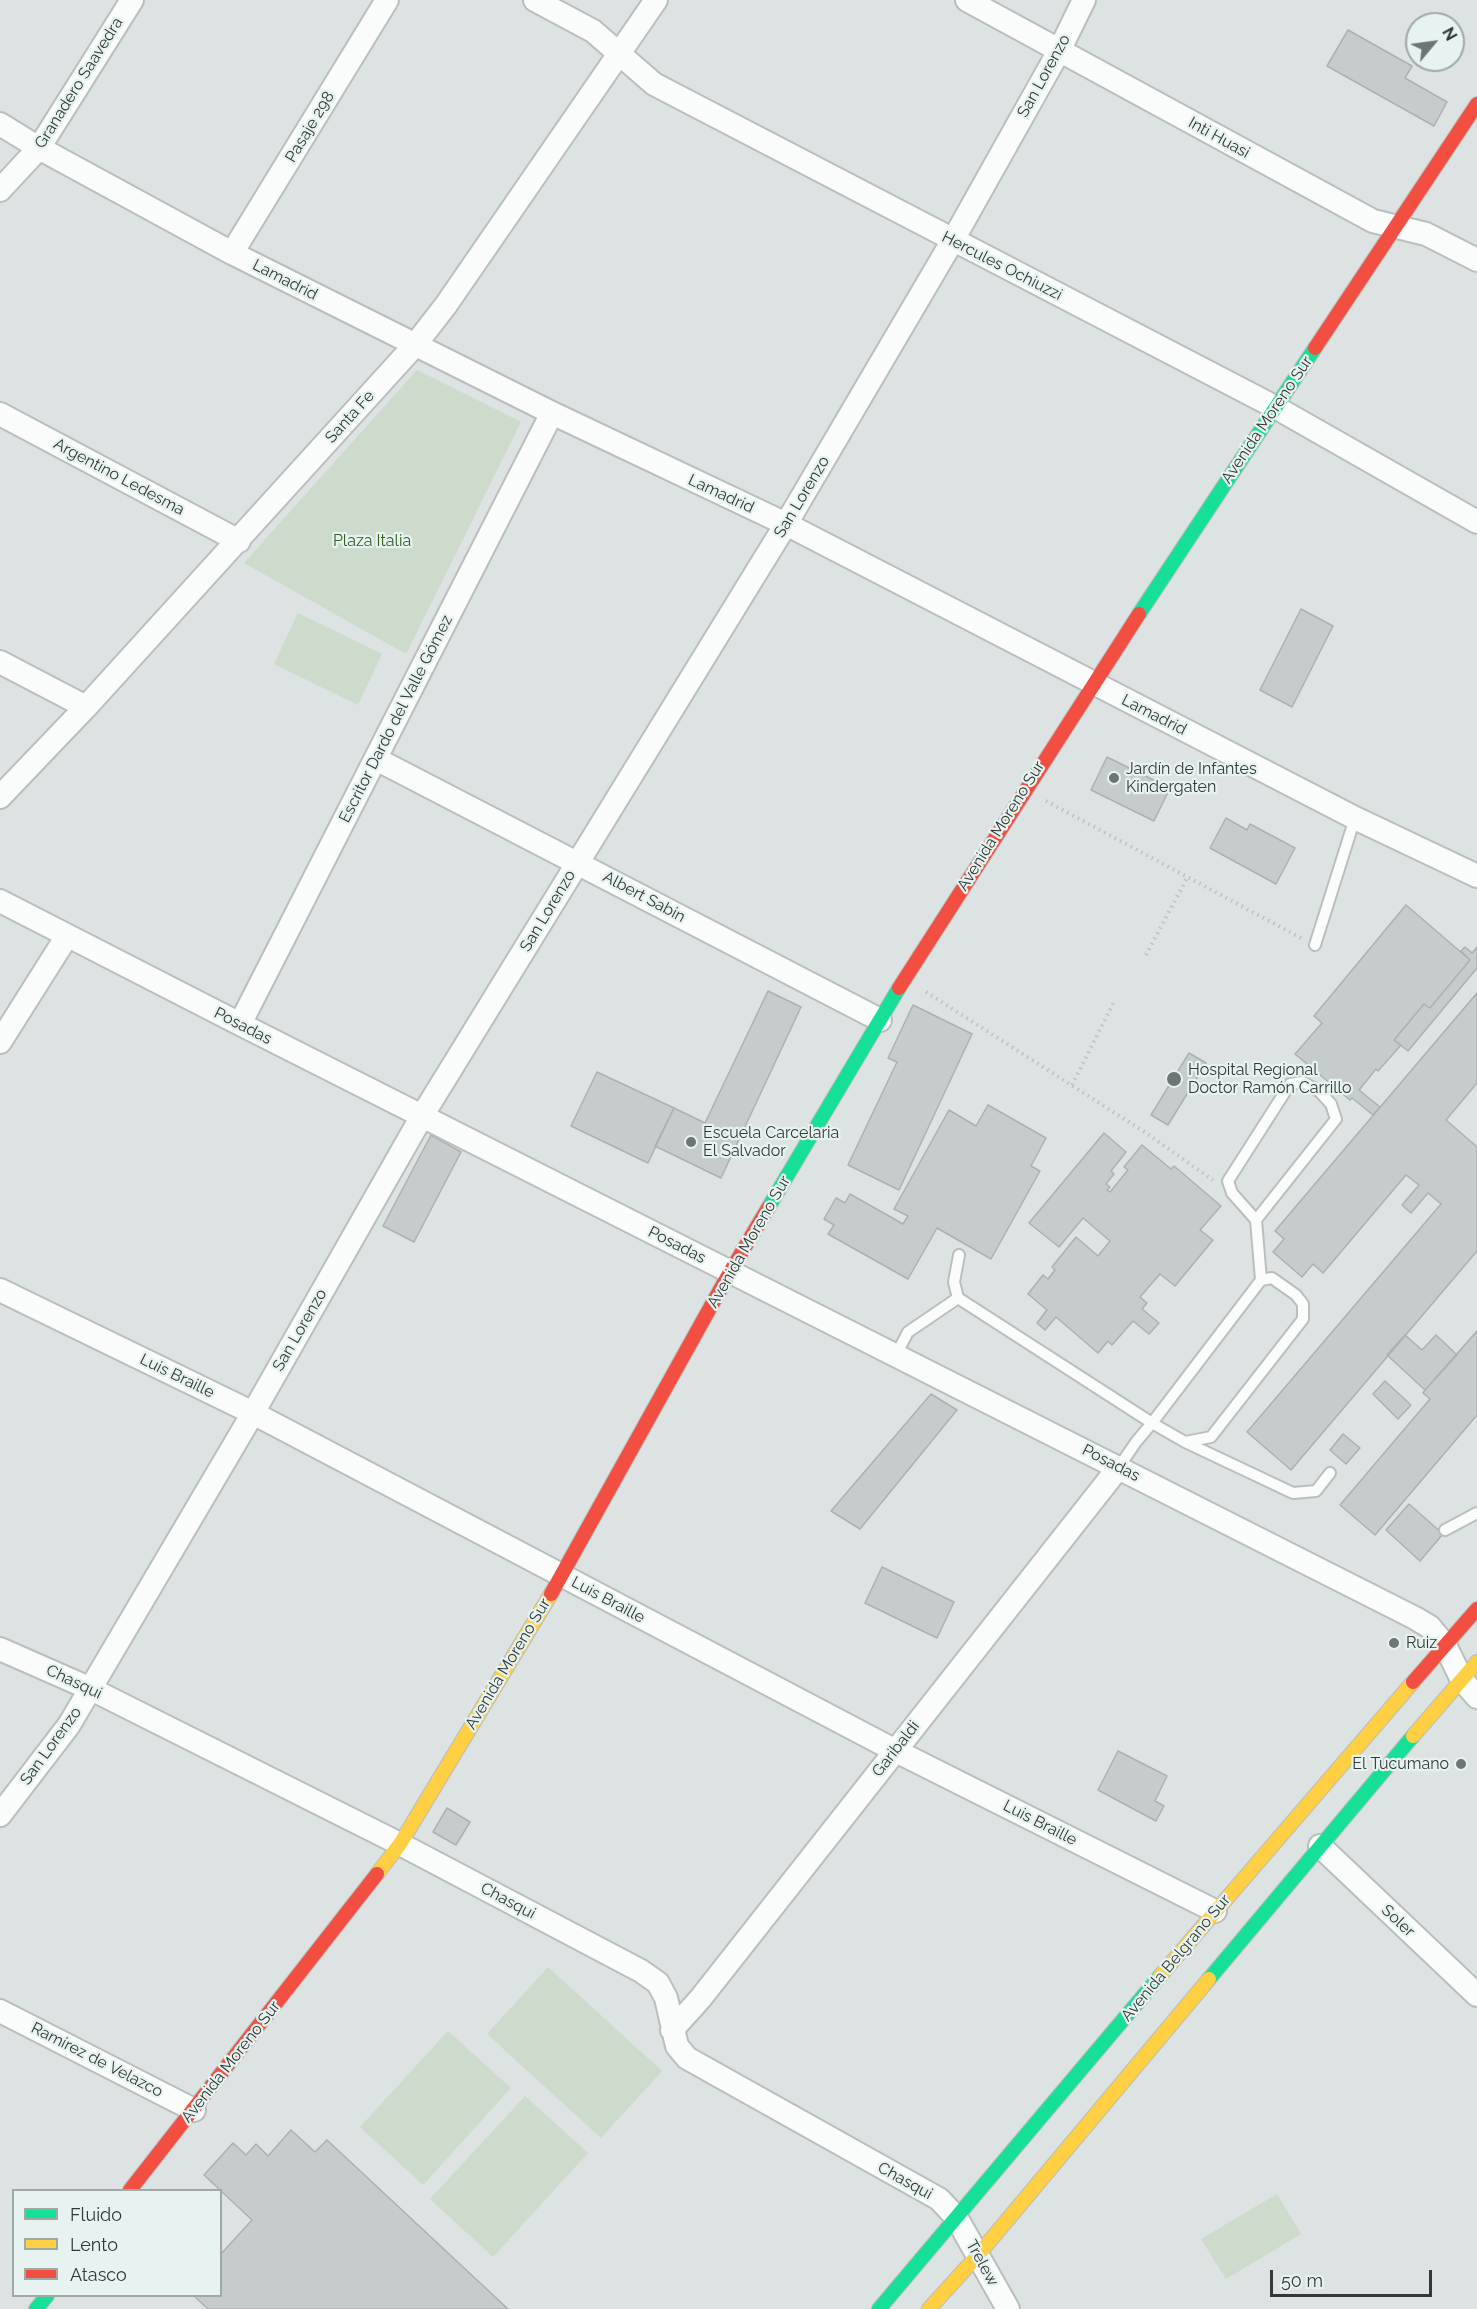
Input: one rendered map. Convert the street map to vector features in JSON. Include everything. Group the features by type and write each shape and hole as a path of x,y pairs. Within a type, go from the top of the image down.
{"main road":[{"name":"Avenida Moreno Sur","path":"131,2189 400,1844 562,1576 730,1272 904,980 1092,684 1477,104"},
{"name":"Avenida Belgrano Sur","path":"879,2309 1215,1911 1477,1609"},
{"path":"929,2309 978,2255 1477,1662"},
{"path":"36,2309 45,2297"}],"street":[{"name":"Granadero Saavedra","path":"0,190 39,148 132,0"},
{"name":"Pasaje 298","path":"232,253 387,0"},
{"name":"Hercules Ochiuzzi","path":"535,0 593,31 654,84 1275,407 1477,522"},
{"name":"Santa Fe","path":"0,797 239,541 415,345 446,305 656,0"},
{"name":"Inti Huasi","path":"966,0 1373,221 1426,234 1477,260"},
{"name":"San Lorenzo","path":"0,1815 58,1741 91,1689 253,1413 422,1116 786,524 953,240 1059,51 1084,0"},
{"name":"Lamadrid","path":"0,124 39,148 232,253 552,413 786,524 1355,818 1477,876"},
{"name":"Escritor Dardo del Valle Gómez","path":"240,1024 552,413"},
{"name":"Argentino Ledesma","path":"0,414 239,541"},
{"path":"0,663 86,707"},
{"name":"Albert Sabin","path":"376,759 880,1020"},
{"name":"Posadas","path":"0,901 1415,1618 1430,1627 1445,1645 1462,1680 1477,1697"},
{"path":"0,1042 67,936"},
{"name":"Luis Braille","path":"0,1290 253,1413 894,1750 1215,1911"},
{"name":"Garibaldi","path":"672,2030 700,1999 1119,1467"},
{"name":"Chasqui","path":"0,1649 91,1689 400,1844 641,1971 658,1983 666,1998 677,2046 687,2058 939,2199 957,2217"},
{"name":"Soler","path":"1320,1846 1477,1995"},
{"name":"Ramírez de Velazco","path":"0,2011 194,2110"},
{"name":"Trelew","path":"957,2217 1008,2309"}],"lane":[{"path":"1315,945 1355,818"},
{"path":"1256,1220 1336,1119 1331,1104 1320,1092 1303,1082 1290,1084 1228,1181 1232,1193 1256,1220 1261,1281"},
{"path":"959,1255 954,1282 958,1298 1152,1424 1293,1493 1316,1491 1330,1473"},
{"path":"1119,1467 1261,1281 1272,1278 1296,1295 1303,1304 1303,1319 1211,1437 1185,1442"},
{"path":"896,1355 908,1332 958,1298"},
{"path":"1445,1530 1477,1513"}],"path":[{"path":"1026,787 1050,804 1315,945"},
{"path":"1146,955 1187,878"},
{"path":"904,980 935,996 1143,1131 1232,1193"},
{"path":"1071,1085 1115,999"}],"green space":[{"name":"Plaza Italia","path":"417,370 521,422 406,654 244,563"},
{"path":"298,613 382,654 358,705 274,664"},
{"path":"548,1967 662,2071 601,2138 487,2034"},
{"path":"448,2031 511,2088 423,2185 360,2127"},
{"path":"525,2096 588,2153 493,2257 430,2199"},
{"path":"1277,2194 1301,2234 1226,2279 1201,2239"}],"building":[{"path":"1348,30 1405,62 1405,72 1408,72 1405,78 1447,102 1434,126 1327,66"},
{"path":"1301,609 1333,626 1292,707 1260,690"},
{"path":"1107,757 1170,788 1154,821 1091,790"},
{"path":"1226,818 1247,830 1250,824 1295,848 1276,884 1210,848"},
{"path":"1406,905 1470,960 1430,1008 1424,1004 1394,1040 1401,1045 1378,1071 1376,1069 1359,1090 1380,1107 1373,1115 1352,1098 1350,1100 1295,1054 1322,1023 1314,1016"},
{"path":"1465,947 1472,953 1477,947 1477,968 1408,1051 1394,1040 1424,1004 1430,1008 1470,960 1461,951"},
{"path":"768,991 801,1007 721,1178 655,1146 674,1108 705,1123"},
{"path":"1477,993 1477,1083 1446,1120 1477,1147 1477,1251 1291,1470 1247,1432 1441,1204 1428,1193 1411,1213 1402,1205 1419,1185 1406,1175 1323,1273 1313,1264 1302,1277 1273,1252 1284,1239 1275,1231"},
{"path":"913,1005 972,1034 899,1190 848,1165 897,1062 888,1058"},
{"path":"1189,1053 1206,1063 1168,1125 1151,1115"},
{"path":"597,1072 674,1108 648,1163 571,1126"},
{"path":"988,1105 1046,1138 1031,1166 1040,1171 991,1259 937,1228 908,1279 828,1234 834,1225 824,1219 836,1198 845,1203 850,1194 903,1224 908,1216 894,1209 949,1110 976,1126"},
{"path":"1104,1133 1126,1152 1111,1171 1114,1174 1106,1184 1110,1187 1107,1190 1110,1192 1128,1170 1124,1167 1142,1145 1171,1169 1174,1166 1221,1206 1200,1230 1213,1240 1175,1286 1160,1274 1140,1297 1147,1303 1142,1309 1159,1323 1149,1334 1133,1321 1112,1345 1108,1341 1098,1353 1056,1317 1045,1330 1037,1323 1047,1310 1028,1294 1043,1275 1048,1279 1055,1270 1052,1267 1076,1237 1098,1256 1110,1241 1083,1218 1059,1247 1029,1223"},
{"path":"431,1135 461,1152 414,1242 383,1226"},
{"path":"1477,1331 1477,1415 1375,1535 1340,1505 1430,1399 1423,1393 1425,1390"},
{"path":"1405,1335 1422,1350 1436,1335 1457,1355 1425,1390 1387,1355"},
{"path":"1385,1381 1411,1405 1398,1419 1373,1394"},
{"path":"931,1394 957,1410 860,1529 831,1511"},
{"path":"1343,1434 1360,1448 1346,1464 1330,1450"},
{"path":"1409,1504 1443,1534 1420,1561 1386,1530"},
{"path":"882,1567 954,1602 937,1638 865,1603"},
{"path":"1118,1751 1167,1776 1155,1801 1164,1806 1156,1821 1098,1790"},
{"path":"447,1808 470,1822 456,1845 433,1832"},
{"path":"291,2130 315,2152 327,2140 508,2309 208,2309 195,2297 222,2297 222,2253 252,2220 222,2192 222,2189 219,2189 204,2175 233,2143 246,2155 256,2144 268,2156"}],"traffic: fast":[{"path":"1139,614 1315,348"},
{"path":"768,1208 899,988"},
{"path":"1209,1979 1413,1736"},
{"path":"879,2309 1160,1976"},
{"path":"36,2309 46,2297"}],"traffic: slow":[{"path":"377,1874 400,1844 551,1594"},
{"path":"1413,1736 1477,1662"},
{"path":"1160,1976 1413,1682"},
{"path":"929,2309 978,2255 1209,1979"}],"traffic: jam":[{"path":"1315,348 1477,104"},
{"path":"899,988 1139,614"},
{"path":"551,1594 768,1208"},
{"path":"1413,1682 1477,1609"},
{"path":"131,2189 377,1874"}],"place":[{"name":"Jardín de Infantes Kindergaten","path":"1114,778"},
{"name":"Hospital Regional Doctor Ramón Carrillo","path":"1174,1079"},
{"name":"Escuela Carcelaria El Salvador","path":"691,1142"},
{"name":"Ruiz","path":"1394,1643"},
{"name":"El Tucumano","path":"1461,1764"}]}
